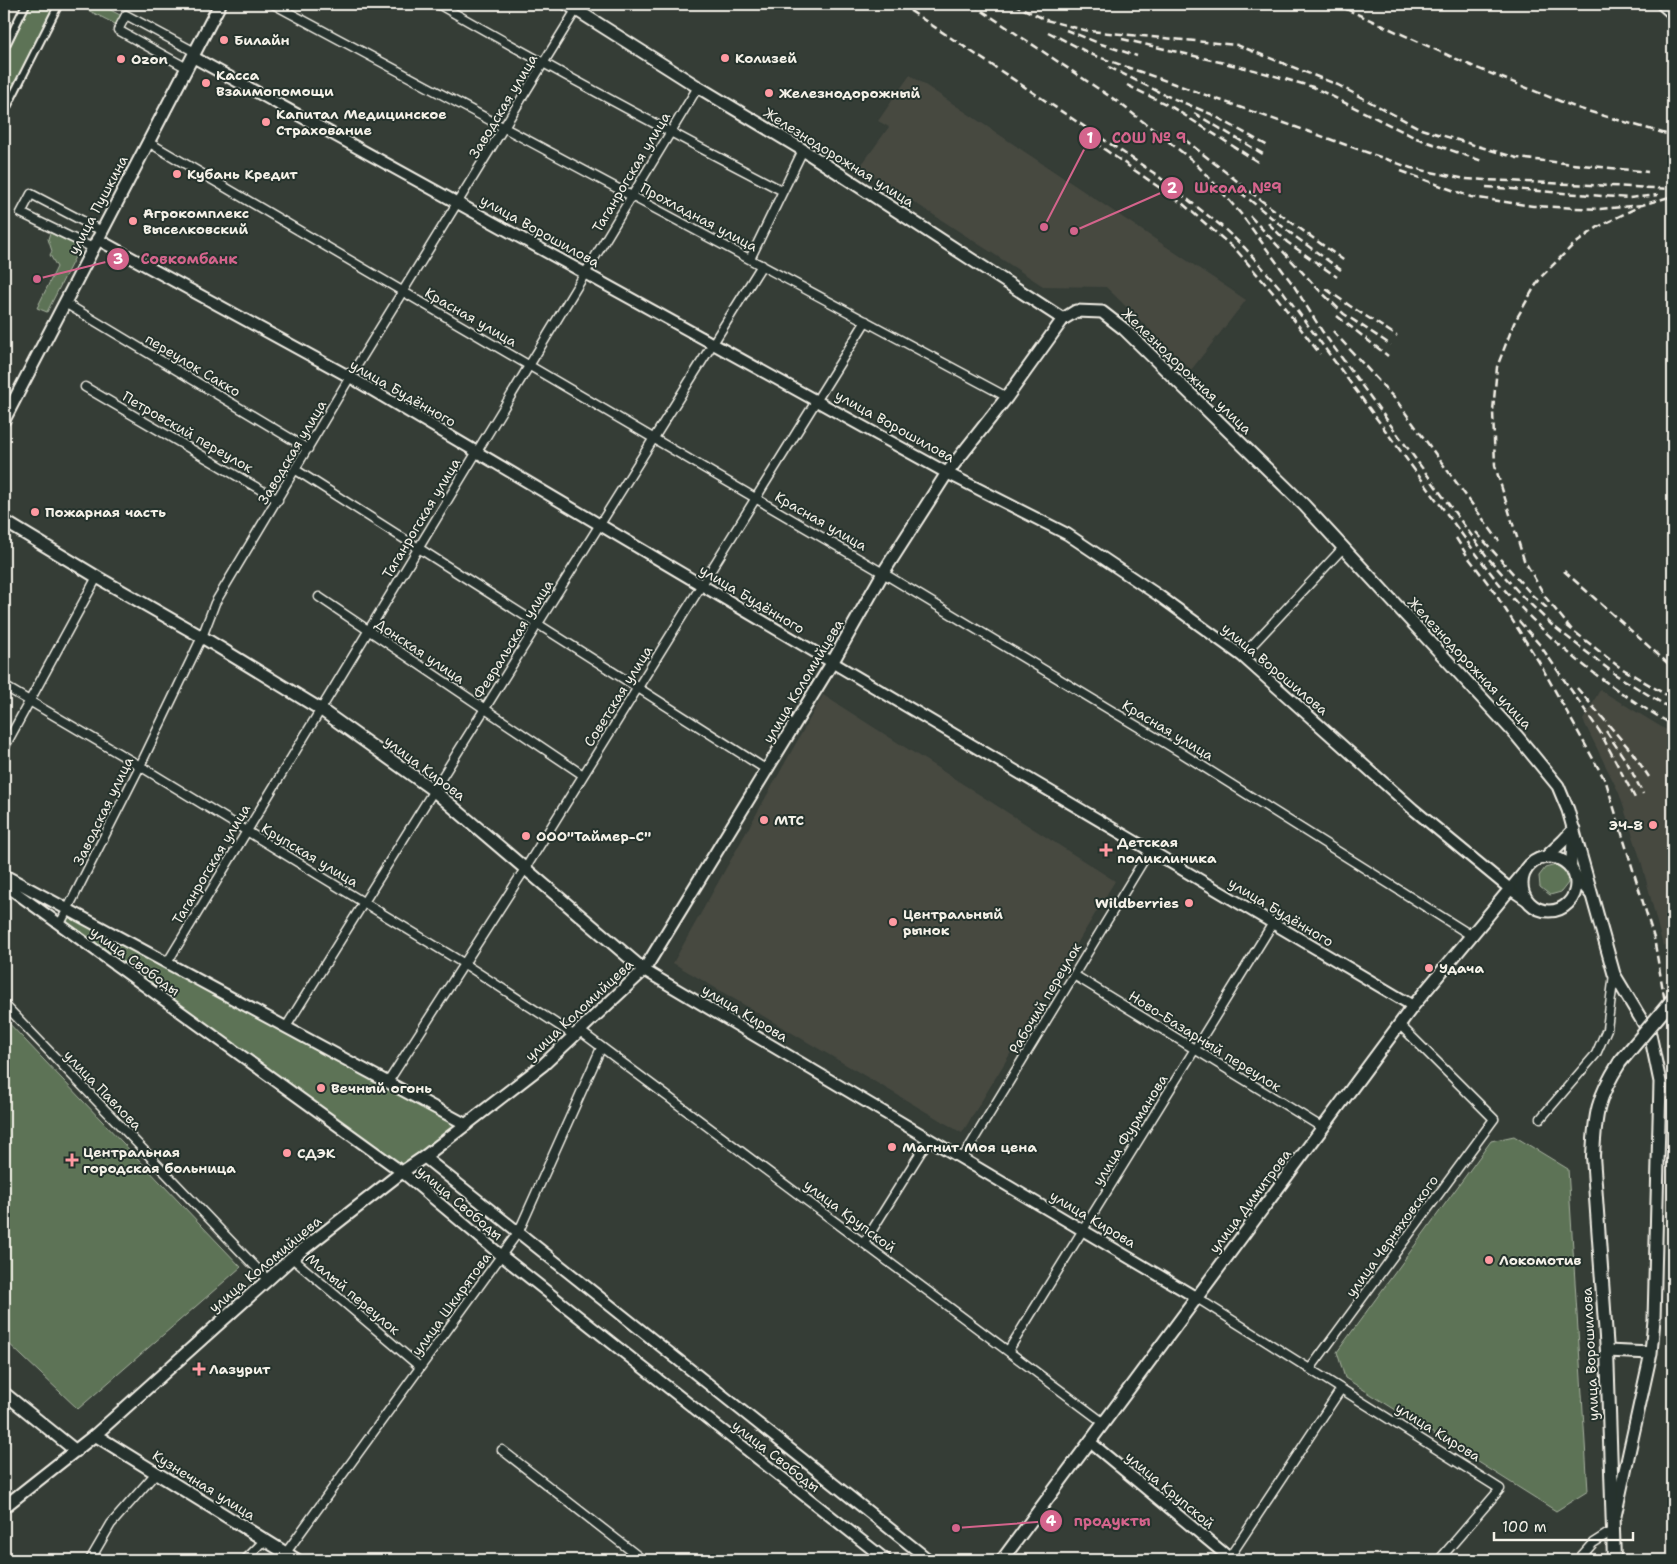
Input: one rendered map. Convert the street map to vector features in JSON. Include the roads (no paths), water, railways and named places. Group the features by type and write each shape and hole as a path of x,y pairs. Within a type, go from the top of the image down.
{"main road":[{"name":"улица Пушкина","path":"4,420 220,4"},
{"path":"1663,4 1673,13"},
{"name":"Железнодорожная улица","path":"571,7 698,87 804,150 1063,319 1076,311 1102,312 1124,329 1304,505 1517,736 1558,786 1574,828 1614,974 1650,1034 1660,1082 1654,1320 1651,1353 1612,1531"},
{"name":"улица Коломийцева","path":"4,1507 95,1436 292,1258 543,1066 644,970 767,770 884,573 947,473 1007,397 1063,319"},
{"name":"улица Кирова","path":"4,521 97,578 202,637 320,709 433,790 644,970"},
{"path":"1546,857 1574,828"},
{"path":"1546,857 1555,857 1564,861 1573,871 1577,885 1575,894 1570,902 1562,908 1553,911 1535,907 1528,901 1522,883 1524,874 1529,866 1537,860 1546,857"},
{"name":"улица Димитрова","path":"1002,1560 1413,1006 1510,890"},
{"name":"улица Ворошилова","path":"1614,1560 1607,1351 1594,1156 1595,1124 1600,1101 1608,1081 1620,1062 1673,999"},
{"path":"1607,1351 1651,1353"},
{"path":"4,1392 76,1451"},
{"name":"Кузнечная улица","path":"95,1436 297,1560"}],"street":[{"path":"4,49 26,4"},
{"path":"4,112 58,4"},
{"name":"Прохладная улица","path":"273,4 1007,397"},
{"path":"438,4 670,133 783,191"},
{"name":"Заводская улица","path":"60,924 140,766 202,637 215,603 350,377 543,64 571,7"},
{"name":"улица Ворошилова","path":"187,68 118,30 126,15 458,203 947,473 1067,534 1158,594 1242,656 1413,809 1510,890 1528,901"},
{"name":"Таганрогская улица","path":"167,963 367,630 698,87"},
{"name":"Красная улица","path":"148,142 884,573 1180,752 1472,936"},
{"path":"750,259 804,150"},
{"name":"улица Будённого","path":"97,239 21,213 31,194 97,239 350,377 1413,1006"},
{"name":"Февральская улица","path":"286,1027 762,265"},
{"name":"переулок Сакко","path":"65,302 308,449"},
{"name":"Советская улица","path":"388,1082 525,869 866,321"},
{"name":"Петровский переулок","path":"85,387 278,500"},
{"path":"296,470 767,770"},
{"path":"1242,656 1343,548"},
{"path":"4,748 97,578"},
{"name":"Донская улица","path":"319,597 583,775"},
{"name":"Крупская улица","path":"4,686 140,766 578,1033"},
{"path":"1574,828 1573,871 1592,897"},
{"name":"Рабочий переулок","path":"962,1159 1150,850"},
{"name":"улица Димитрова","path":"1510,890 1529,866"},
{"name":"улица Свободы","path":"4,875 467,1124"},
{"name":"улица Свободы","path":"4,884 402,1172 502,1256 886,1560"},
{"name":"улица Фурманова","path":"1008,1351 1273,923"},
{"name":"улица Кирова","path":"644,970 1197,1298 1500,1489 1439,1560"},
{"path":"1541,1118 1596,1054 1607,1029 1614,974"},
{"name":"Ново-Базарный переулок","path":"1074,975 1323,1128"},
{"name":"улица Павлова","path":"4,1004 267,1279"},
{"name":"улица Черняховского","path":"1310,1369 1494,1119 1400,1025"},
{"name":"улица Крупской","path":"578,1033 601,1048 1104,1423"},
{"name":"улица Шкирятова","path":"285,1554 519,1231 601,1048"},
{"path":"864,1243 929,1139"},
{"name":"улица Свободы","path":"424,1157 929,1560"},
{"name":"Малый переулок","path":"292,1258 420,1367"},
{"path":"1230,1559 1341,1389"},
{"name":"улица Крупской","path":"1090,1442 1230,1559"},
{"path":"502,1450 643,1560"},
{"path":"90,1560 111,1524 156,1473"},
{"path":"1578,1560 1593,1543 1612,1531"},
{"path":"245,1560 264,1540"}],"railway":[{"path":"900,4 1154,173 1220,225 1245,248 1282,290 1506,592 1569,654 1630,699 1673,725"},
{"path":"972,4 1118,102 1192,160 1241,214 1294,286 1322,331 1488,558 1522,596 1552,625 1616,675 1673,710"},
{"path":"1013,4 1046,20 1088,31 1237,45 1338,85 1421,129 1517,158 1648,172"},
{"path":"1335,4 1472,66 1577,108 1673,136"},
{"path":"1066,30 1137,56"},
{"path":"1048,32 1093,55 1411,168 1466,179 1673,189"},
{"path":"1122,39 1254,70 1313,87 1416,138 1482,161"},
{"path":"1109,67 1165,95 1211,114 1268,146"},
{"path":"1127,85 1170,106 1258,162"},
{"path":"1194,113 1263,154"},
{"path":"1184,139 1262,201 1346,262"},
{"path":"1094,142 1183,204 1237,251 1275,295 1320,354"},
{"path":"1401,171 1471,197 1533,206 1600,209 1642,205"},
{"path":"1486,187 1629,198 1658,195"},
{"path":"1240,192 1293,235 1341,270"},
{"path":"1572,630 1546,598 1524,560 1495,466 1493,411 1497,367 1514,323 1534,288 1541,277 1571,247 1598,227 1642,205 1673,196"},
{"path":"1250,216 1344,314 1391,345"},
{"path":"1268,223 1287,242 1337,277"},
{"path":"1326,289 1397,336"},
{"path":"1337,316 1388,356"},
{"path":"1333,331 1396,400 1499,541"},
{"path":"1476,532 1533,596 1548,609"},
{"path":"1456,538 1493,590 1539,662 1606,782 1654,938 1670,1031 1673,1062"},
{"path":"1564,571 1673,668"},
{"path":"1519,621 1540,645 1600,732 1635,798"},
{"path":"1566,625 1618,666 1673,699"},
{"path":"1577,688 1632,752 1649,777"},
{"path":"1606,731 1628,764 1643,794"},
{"path":"1672,1560 1673,1474"}],"place":[{"name":"Билайн","path":"224,40"},
{"name":"Колизей","path":"725,58"},
{"name":"Ozon","path":"121,59"},
{"name":"Касса Взаимопомощи","path":"206,83"},
{"name":"Железнодорожный","path":"769,93"},
{"name":"Капитал Медицинское Страхование","path":"266,122"},
{"name":"Кубань Кредит","path":"177,174"},
{"name":"Агрокомплекс Выселковский","path":"133,221"},
{"name":"СОШ № 9","path":"1044,227"},
{"name":"Школа №9","path":"1074,231"},
{"name":"Совкомбанк","path":"37,279"},
{"name":"Пожарная часть","path":"35,512"},
{"name":"МТС","path":"764,820"},
{"name":"ЭЧ-8","path":"1653,825"},
{"name":"ООО\"Таймер-С\"","path":"526,836"},
{"name":"Детская поликлиника","path":"1106,850"},
{"name":"Wildberries","path":"1189,903"},
{"name":"Центральный рынок","path":"893,922"},
{"name":"Удача","path":"1429,968"},
{"name":"Вечный огонь","path":"321,1088"},
{"name":"Магнит Моя цена","path":"892,1147"},
{"name":"СДЭК","path":"287,1153"},
{"name":"Центральная городская больница","path":"72,1160"},
{"name":"Локомотив","path":"1489,1260"},
{"name":"Лазурит","path":"199,1369"},
{"name":"продукты","path":"956,1528"}]}
